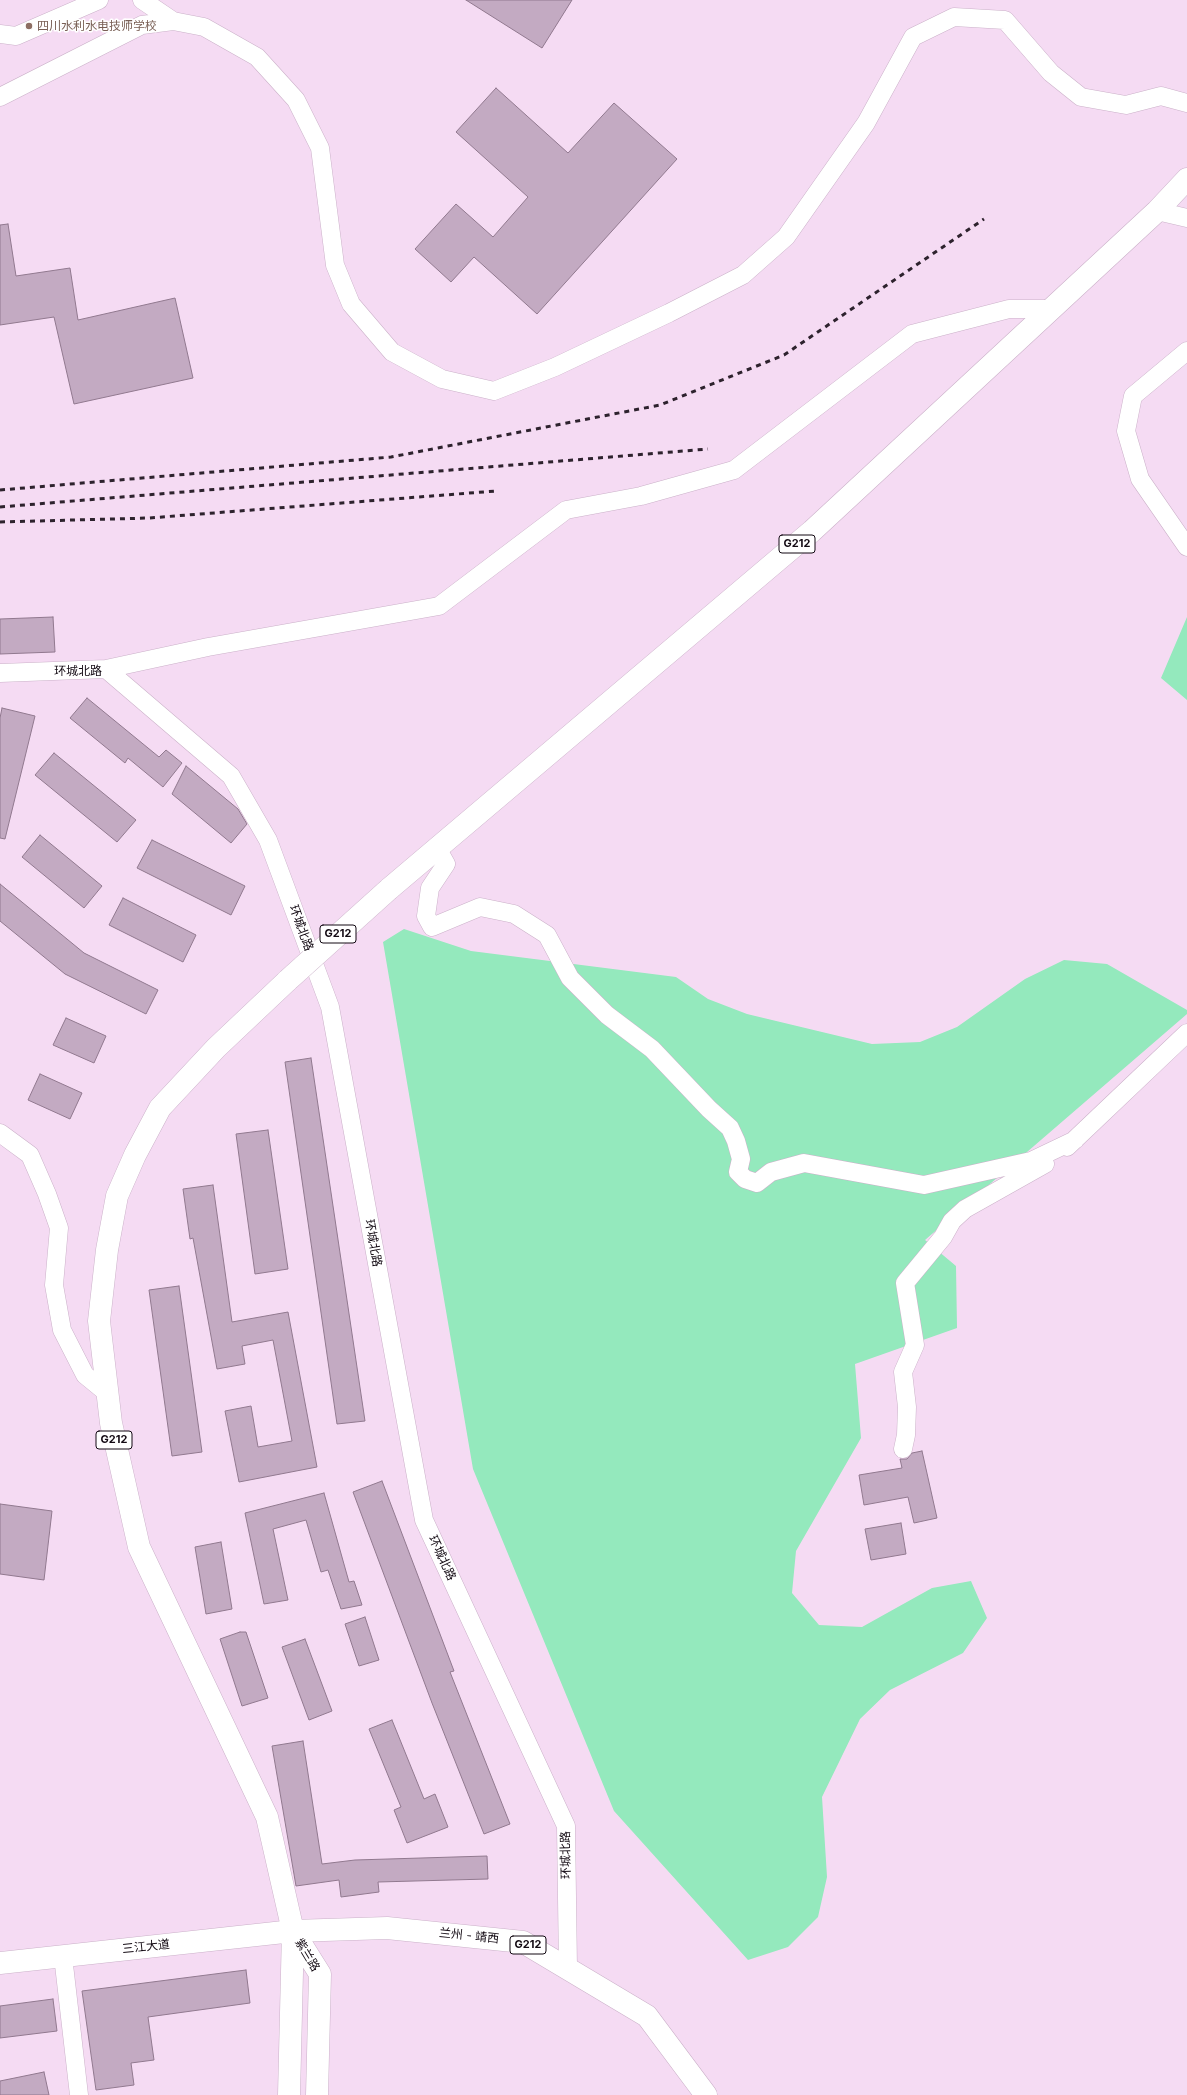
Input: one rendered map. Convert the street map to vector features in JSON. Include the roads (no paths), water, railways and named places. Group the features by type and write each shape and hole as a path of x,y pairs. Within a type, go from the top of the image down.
{"main road":[{"name":"G212","path":"293,1931 267,1817 139,1548 114,1438 98,1321 107,1250 117,1196 135,1155 160,1108 216,1048 288,980 389,889 812,531 1157,211 1187,179"},
{"name":"兰州 - 靖西","path":"293,1931 387,1928 523,1942 647,2016 706,2095"},
{"name":"三江大道","path":"0,1963 293,1931"},
{"name":"紫兰路","path":"289,2095 293,1931"},
{"name":"紫兰路","path":"293,1931 320,1974 316,2095"}],"street":[{"path":"0,34 16,36 99,0"},
{"path":"155,3 173,21"},
{"path":"0,97 142,25 173,21 204,27 257,57 296,100 320,148 335,265 351,304 392,352 442,379 494,391 554,367 669,313 743,275 791,231 866,123 913,37 954,17 1005,20 1050,73 1081,96 1126,105 1161,96 1187,102"},
{"path":"1157,211 1187,218"},
{"path":"106,670 208,647 439,606 566,510 641,496 734,470 912,334 1008,310 1052,309"},
{"path":"1187,351 1133,396 1126,430 1140,478 1187,547"},
{"name":"环城北路","path":"0,673 106,670 231,776 268,840 330,1007 424,1520 566,1826 568,1969"},
{"path":"437,848 446,864 430,888 426,916 432,927 480,907 514,914 547,935 570,978 607,1015 652,1049 708,1109 730,1128 736,1141 741,1159 738,1172 745,1179 757,1182 771,1172 804,1163 924,1185 1031,1161 1075,1140"},
{"path":"902,1449 906,1435 906,1407 903,1372 915,1345 905,1283 943,1237 952,1221 964,1209 1049,1162 1075,1140 1187,1033"},
{"path":"0,1133 30,1155 59,1228 54,1285 62,1330 85,1375 107,1393"},
{"path":"63,1956 79,2095"}],"railway":[{"path":"0,490 391,457 660,405 784,355 984,219"},
{"path":"0,507 708,449"},
{"path":"0,522 149,518 496,491"}],"place":[{"name":"四川水利水电技师学校","path":"29,26"}]}
